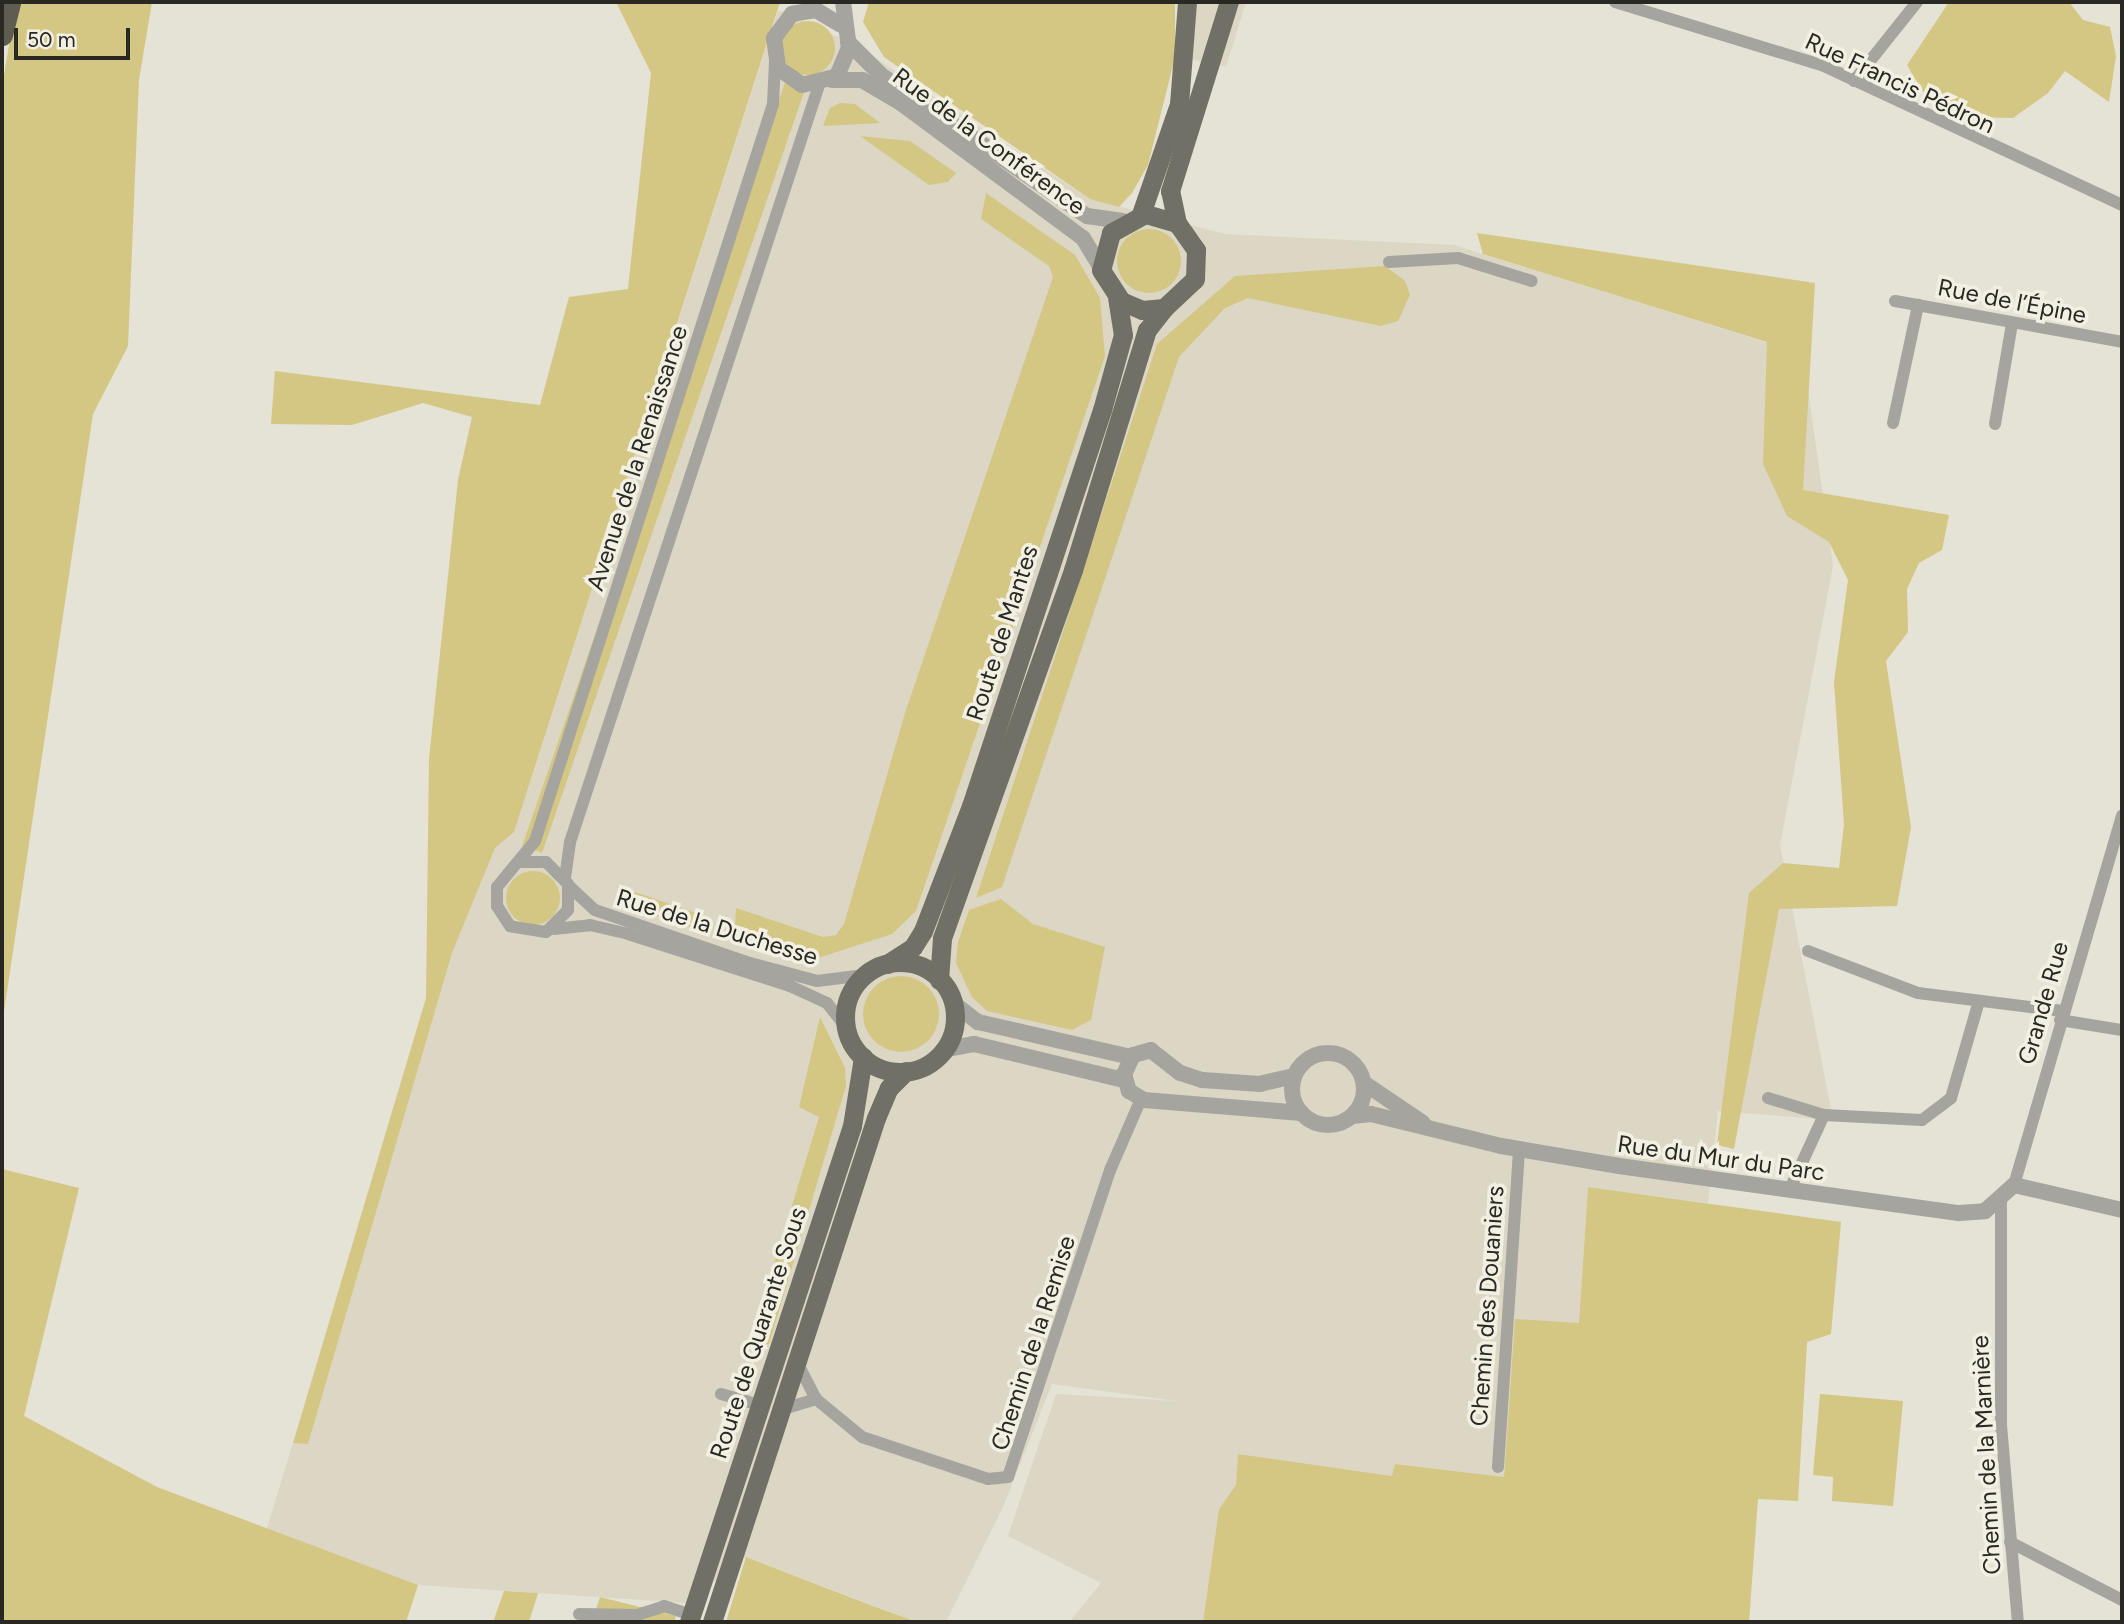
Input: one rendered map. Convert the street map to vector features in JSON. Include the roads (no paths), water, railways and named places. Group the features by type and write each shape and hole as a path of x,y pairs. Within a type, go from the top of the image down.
{"highway":[{"path":"2,35 10,2"}],"main road":[{"path":"1187,2 1179,104 1132,218 1105,242 1101,268 1117,298 1137,309 1164,308 1184,295 1197,270 1195,246 1177,223 1173,178 1229,2"},
{"path":"1132,218 1177,223"},
{"name":"Route de Mantes","path":"887,964 913,947 923,931 971,806 1105,399 1123,335 1117,298"},
{"name":"Route de Mantes","path":"939,979 942,938 1073,570 1147,330 1164,308"},
{"path":"712,1622 877,1114 889,1088 906,1071 943,1050 953,1027 952,1002 939,979 912,964 887,964 865,975 848,998 846,1027 863,1057 883,1069 906,1071"},
{"name":"Route de Quarante Sous","path":"690,1618 860,1100 863,1057"}],"street":[{"path":"567,881 547,862 522,862 499,881 499,912 520,932 552,929 568,910 567,881 574,830 825,82 847,61 849,42 842,25 843,2"},
{"name":"Rue Francis Pédron","path":"1615,2 1854,81 2122,205"},
{"path":"1854,81 1917,2"},
{"path":"825,82 791,81 775,62 776,32 801,7 822,11 842,25"},
{"name":"Rue de la Conférence","path":"849,42 881,75 1087,216 1132,218"},
{"name":"Avenue de la Renaissance","path":"522,862 535,841 773,104 775,62"},
{"name":"Rue de la Conférence","path":"825,82 862,80 901,103 1083,238 1101,268"},
{"path":"1389,262 1458,258 1532,281"},
{"name":"Rue de l’Épine","path":"1895,301 2122,342"},
{"path":"1894,423 1918,305"},
{"path":"1995,424 2012,324"},
{"name":"Grande Rue","path":"2001,1202 2014,1185 2122,815"},
{"name":"Rue de la Duchesse","path":"567,881 595,911 750,963 817,981 865,975"},
{"name":"Rue de la Duchesse","path":"552,929 600,927 779,982 827,1003 846,1027"},
{"path":"1808,951 1895,987 2062,1016 2122,1030"},
{"path":"1768,1098 1824,1115 1908,1122 1938,1113 1951,1098 1979,1001"},
{"path":"943,1050 974,1044 1124,1080 1141,1099 1301,1113 1326,1125 1353,1116 1364,1083 1353,1062 1333,1053 1312,1056 1294,1076 1260,1084 1202,1080 1180,1073 1155,1051 1131,1058 978,1022 952,1002"},
{"path":"1124,1080 1131,1058"},
{"path":"1294,1076 1301,1113"},
{"name":"Rue du Mur du Parc","path":"1364,1083 1434,1129"},
{"name":"Chemin de la Remise","path":"796,1360 816,1399 862,1437 988,1479 1008,1477 1111,1168 1141,1099"},
{"name":"Rue du Mur du Parc","path":"1353,1116 1371,1114 1519,1149 1788,1191 1959,1213 1985,1211 2001,1202"},
{"path":"1788,1191 1824,1115"},
{"name":"Chemin des Douaniers","path":"1498,1466 1519,1149"},
{"path":"2014,1185 2122,1210"},
{"name":"Chemin de la Marnière","path":"2001,1202 1999,1346 2010,1542 2018,1622"},
{"path":"721,1394 760,1405"},
{"path":"780,1410 816,1399"},
{"path":"2010,1542 2122,1600"},
{"path":"579,1614 637,1615 664,1606 690,1618"}]}
